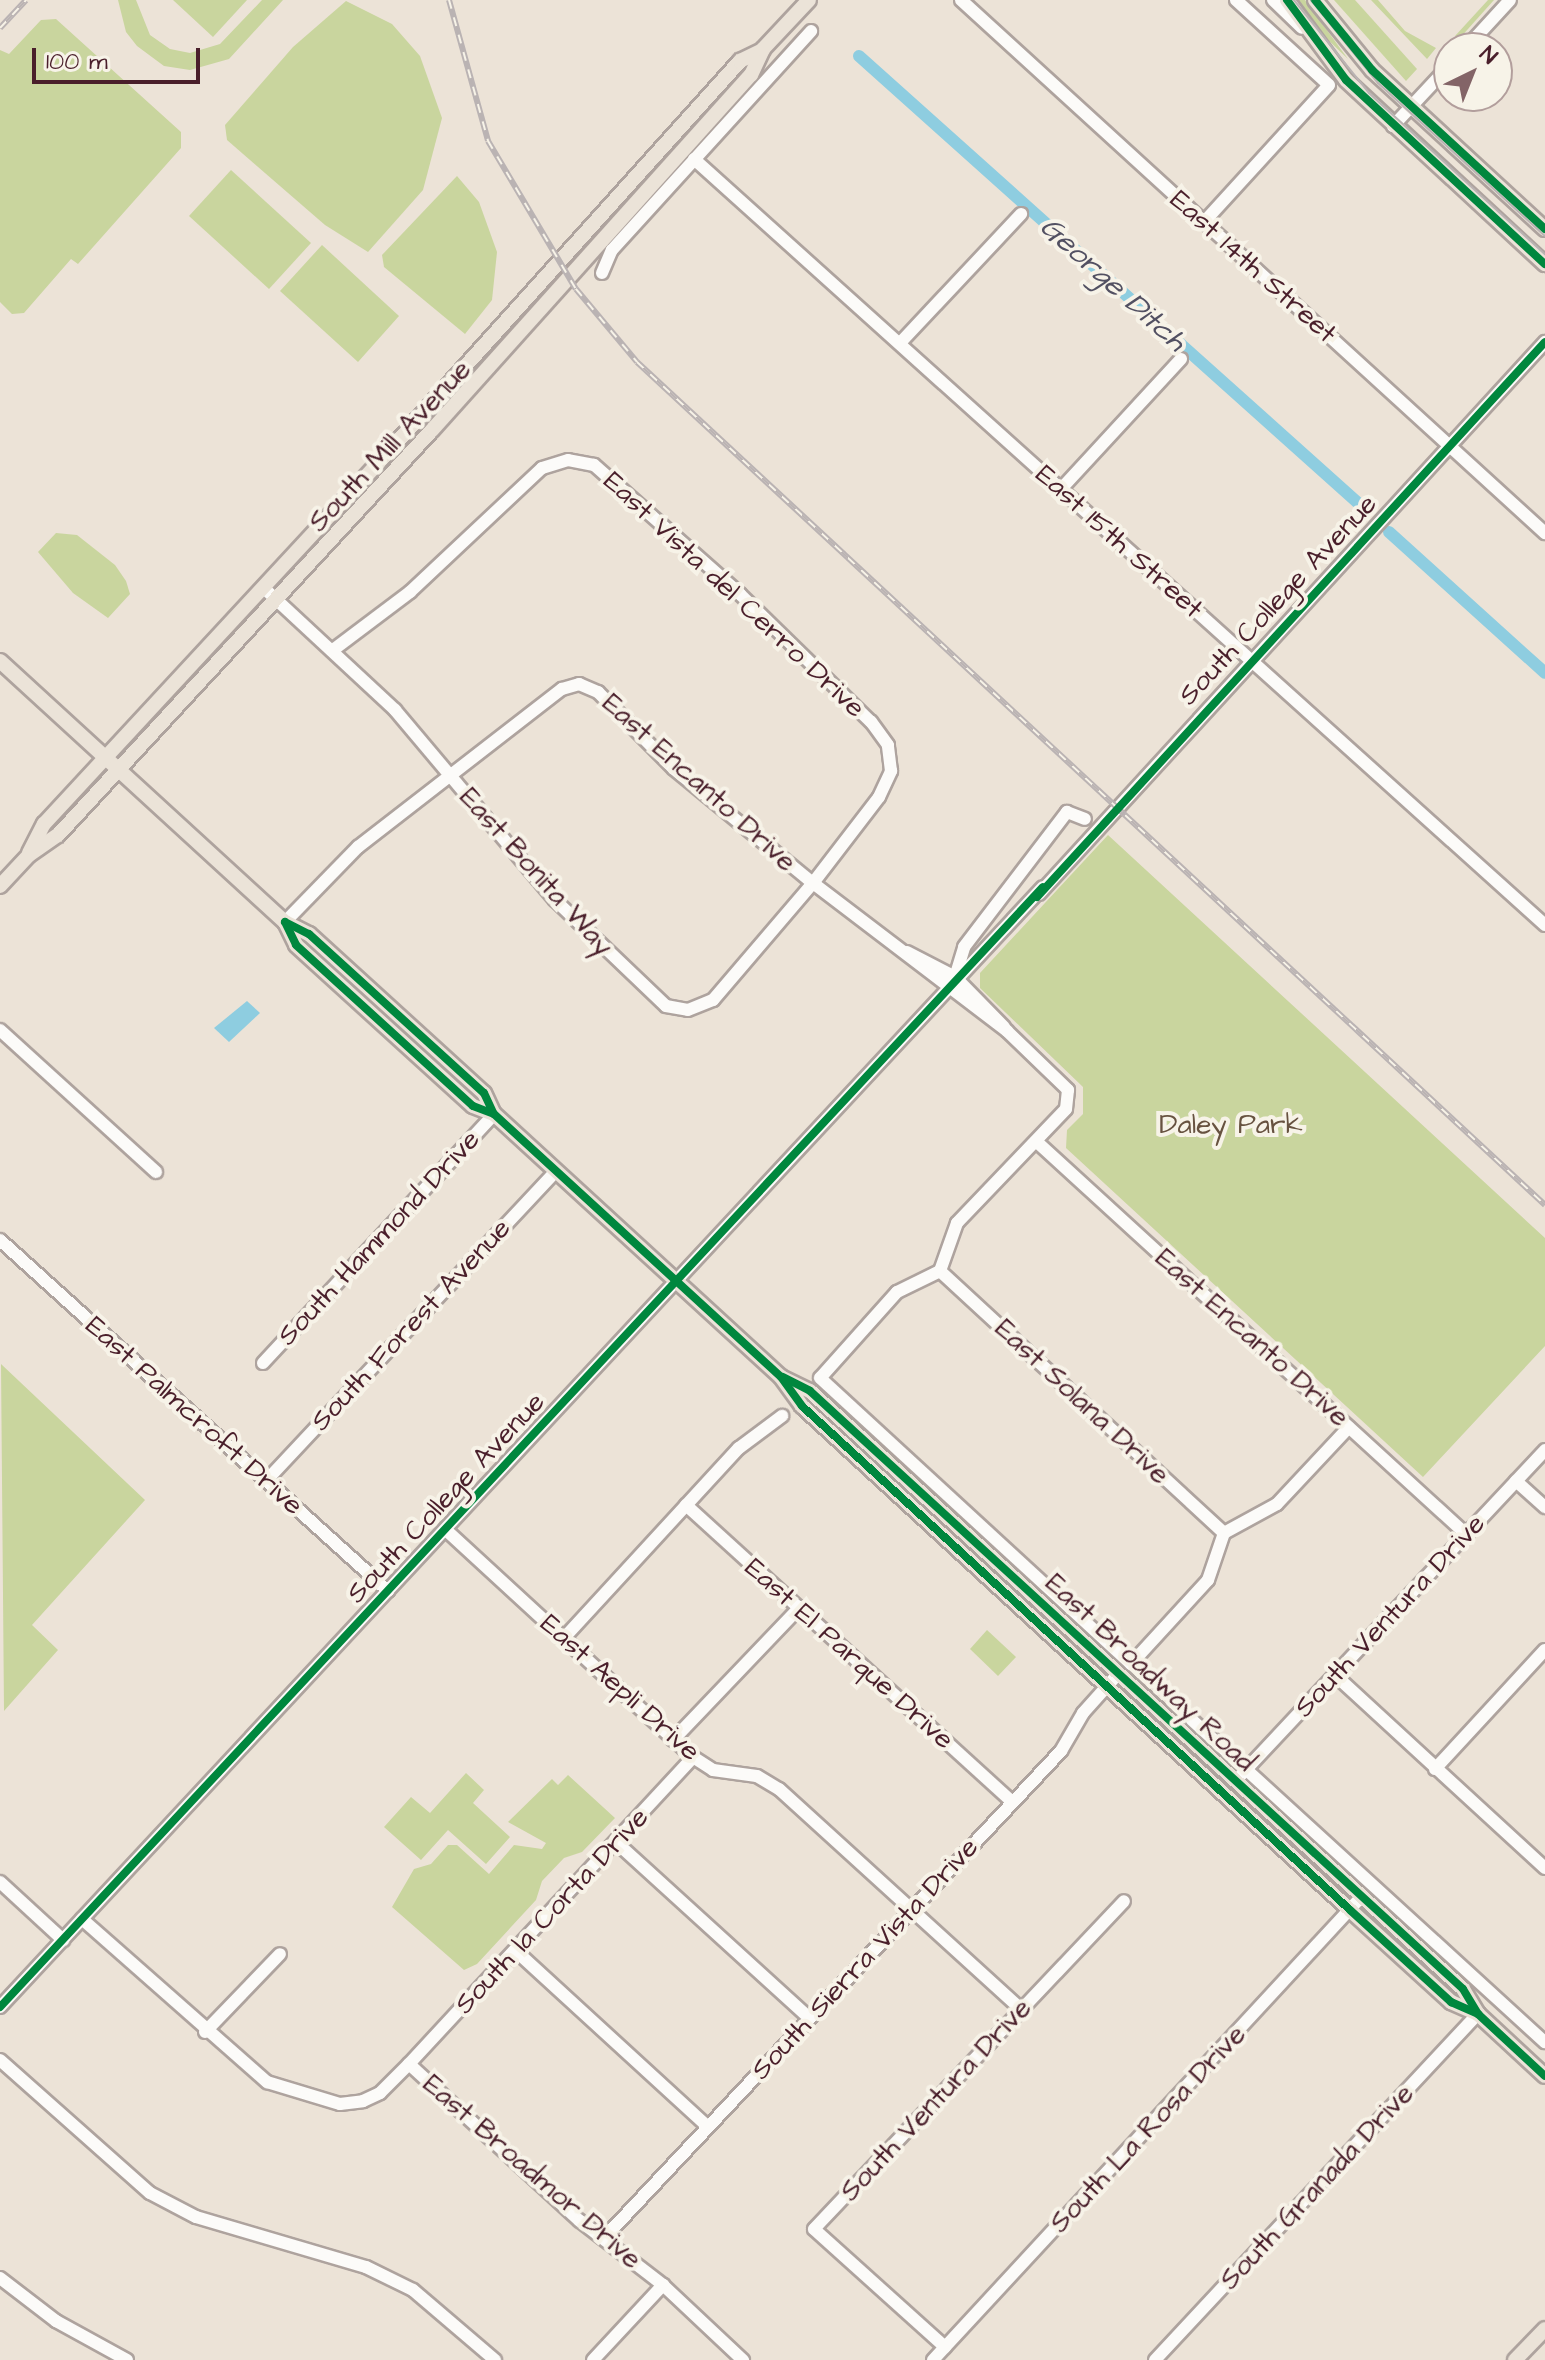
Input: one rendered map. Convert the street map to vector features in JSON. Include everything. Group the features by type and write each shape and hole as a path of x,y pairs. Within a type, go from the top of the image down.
{"main road":[{"name":"South Mill Avenue","path":"0,886 29,855 58,835 118,770 271,594 751,75 763,49 809,0"},
{"path":"1287,0 1312,38 1393,126 1545,264"},
{"path":"1315,0 1353,49 1545,229"},
{"name":"South Mill Avenue","path":"29,855 44,824 379,462 740,61 763,49"},
{"name":"East Broadway Road","path":"0,661 285,922 309,934 484,1093 494,1114 781,1377 802,1406 1350,1910 1451,2002 1478,2014"},
{"name":"East Broadway Road","path":"781,1377 810,1391 1362,1896 1463,1989 1478,2014 1545,2076"},
{"path":"1515,2360 1545,2329"}],"street":[{"name":"East 14th Street","path":"961,0 1545,533"},
{"path":"1204,222 1329,85 1236,0"},
{"path":"1273,0 1312,38"},
{"path":"1481,32 1510,0"},
{"path":"602,273 612,250 811,31"},
{"path":"1393,126 1433,84"},
{"name":"East 15th Street","path":"694,159 1545,925"},
{"path":"900,343 1021,214"},
{"name":"South College Avenue","path":"0,2007 923,1018 1545,342"},
{"path":"1061,489 1181,359"},
{"name":"East Vista del Cerro Drive","path":"333,650 401,599 542,468 568,460 594,465 740,594 888,745 891,771 879,797 813,883"},
{"name":"East Bonita Way","path":"271,594 395,710 555,900 666,1006 688,1010 713,1000 813,883"},
{"name":"East Encanto Drive","path":"450,776 562,689 579,684 598,692 674,769 813,883 955,983 1065,1084 1069,1096 1066,1109 1037,1142 1467,1535"},
{"path":"285,922 358,847 450,776"},
{"path":"955,983 964,947 1067,812 1085,819"},
{"path":"0,1030 156,1172"},
{"name":"South Hammond Drive","path":"263,1363 494,1114"},
{"path":"1037,1142 957,1223 940,1271 897,1292 820,1378 1131,1664 1208,1580 1224,1533 1277,1504 1349,1427"},
{"name":"South Forest Avenue","path":"266,1481 556,1171"},
{"name":"East Palmcroft Drive","path":"0,1240 388,1591"},
{"name":"East Solana Drive","path":"940,1271 1224,1533"},
{"path":"564,1638 739,1448 782,1416"},
{"name":"South Ventura Drive","path":"1235,1781 1545,1450"},
{"path":"1516,1481 1545,1507"},
{"name":"East El Parque Drive","path":"686,1505 1012,1802"},
{"name":"East Aepli Drive","path":"446,1530 693,1757 713,1770 757,1776 779,1789 1022,2010"},
{"path":"673,1740 800,1607"},
{"path":"1435,1769 1545,1650"},
{"name":"South Sierra Vista Drive","path":"604,2238 1061,1751 1118,1674"},
{"path":"1335,1675 1545,1868"},
{"path":"1192,1720 1545,2042"},
{"name":"South la Corta Drive","path":"409,2064 617,1843 693,1757"},
{"path":"617,1843 809,2018"},
{"path":"0,1882 63,1940"},
{"name":"South La Rosa Drive","path":"933,2360 1362,1896"},
{"name":"South Ventura Drive","path":"945,2347 814,2229 1124,1901"},
{"name":"East Broadmor Drive","path":"82,1919 205,2032 267,2082 340,2104 380,2093 409,2064 604,2238 663,2285 743,2360"},
{"path":"516,1951 708,2127"},
{"path":"205,2032 280,1954"},
{"name":"South Granada Drive","path":"1155,2360 1478,2014"},
{"path":"0,2060 150,2193 196,2217 366,2267 413,2290 495,2360"},
{"path":"0,2278 56,2321 127,2360"},
{"path":"593,2360 663,2285"}],"green space":[{"path":"118,0 136,0 150,35 170,49 190,53 220,44 262,0 283,0 229,59 190,70 164,66 137,46 126,32"},
{"path":"173,0 247,0 213,37"},
{"path":"1298,0 1305,0 1348,59 1324,36"},
{"path":"1334,0 1355,0 1417,69 1406,81"},
{"path":"1371,0 1378,0 1405,31 1433,46 1427,59"},
{"path":"1488,0 1494,0 1465,32 1459,32"},
{"path":"346,1 392,24 420,56 442,118 423,190 368,252 325,225 227,140 225,125 293,47"},
{"path":"56,19 181,132 181,148 78,264 71,259 24,313 12,314 0,302 0,50 9,54 41,20"},
{"path":"231,170 311,243 269,289 189,216"},
{"path":"457,176 479,202 497,252 492,300 465,334 384,267 382,255"},
{"path":"322,245 399,316 358,362 280,291"},
{"path":"56,533 77,535 115,565 126,581 130,594 108,618 73,593 38,552"},
{"name":"Daley Park","path":"1108,835 1545,1238 1545,1346 1423,1477 1066,1148 1067,1130 1083,1114 1083,1087 980,988 980,973"},
{"path":"1,1364 145,1500 32,1625 58,1650 4,1711"},
{"path":"987,1630 1016,1657 998,1676 970,1649"},
{"path":"466,1773 484,1790 473,1803 510,1837 486,1864 448,1830 421,1860 384,1827 411,1797 430,1813"},
{"path":"568,1775 615,1818 582,1852 564,1858 542,1881 536,1900 477,1964 464,1970 392,1907 414,1869 431,1864 448,1845 457,1845 489,1874 514,1845 542,1849 546,1843 508,1822 552,1779 558,1785"}],"water":[{"path":"247,1001 260,1013 229,1042 214,1028"}],"waterway":[{"name":"George Ditch","path":"859,56 1367,511"},
{"name":"George Ditch","path":"1389,532 1545,673"}],"tram line":[{"path":"1294,0 1369,93 1545,254"},
{"path":"1311,0 1378,83 1545,236"}],"railway":[{"path":"0,28 26,0"},
{"path":"449,0 488,141 576,289 637,362 1545,1205"}],"cycle path":[{"path":"1287,0 1346,80 1545,264"},
{"path":"1315,0 1372,70 1545,229"},
{"path":"1037,897 1545,342"},
{"path":"0,2007 1043,887"},
{"path":"285,922 309,934 484,1093 494,1114 781,1377 802,1406 1350,1910 1451,2002 1478,2014"},
{"path":"285,922 296,945 473,1106 494,1114"},
{"path":"783,1377 810,1391 1463,1989 1478,2014 1545,2076"}]}
